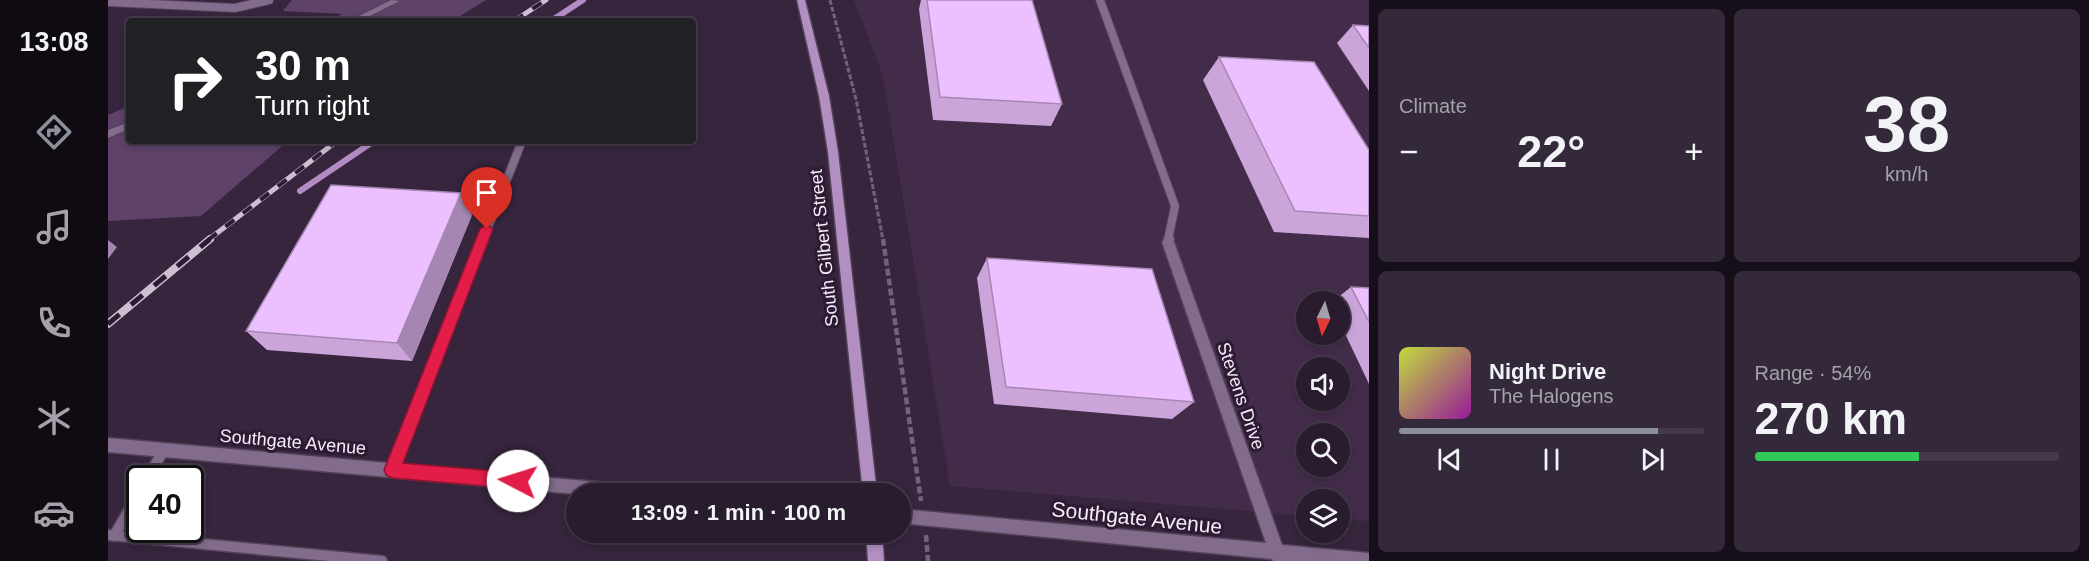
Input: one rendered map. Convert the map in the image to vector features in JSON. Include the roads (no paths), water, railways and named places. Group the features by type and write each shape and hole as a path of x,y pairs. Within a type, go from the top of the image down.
{"main road":[{"name":"South Gilbert Street","path":"801,0 813,46 833,152 869,483"},
{"path":"875,543 876,561"}],"street":[{"path":"359,18 396,1"},
{"path":"108,134 126,126"},
{"name":"Stevens Drive","path":"1168,242 1279,557"},
{"name":"Southgate Avenue","path":"108,445 566,486"},
{"name":"Southgate Avenue","path":"911,517 1279,557 1369,561"}],"lane":[{"path":"108,2 235,8 269,0"},
{"path":"1100,0 1175,206 1168,242"},
{"path":"392,470 521,144"},
{"path":"155,465 164,450"},
{"path":"126,512 111,535 382,561"}],"waterway":[{"path":"556,18 583,0"},
{"path":"300,191 370,144"}],"railway":[{"path":"519,18 546,0"},
{"path":"208,240 333,144"},
{"path":"108,324 210,239"}]}
